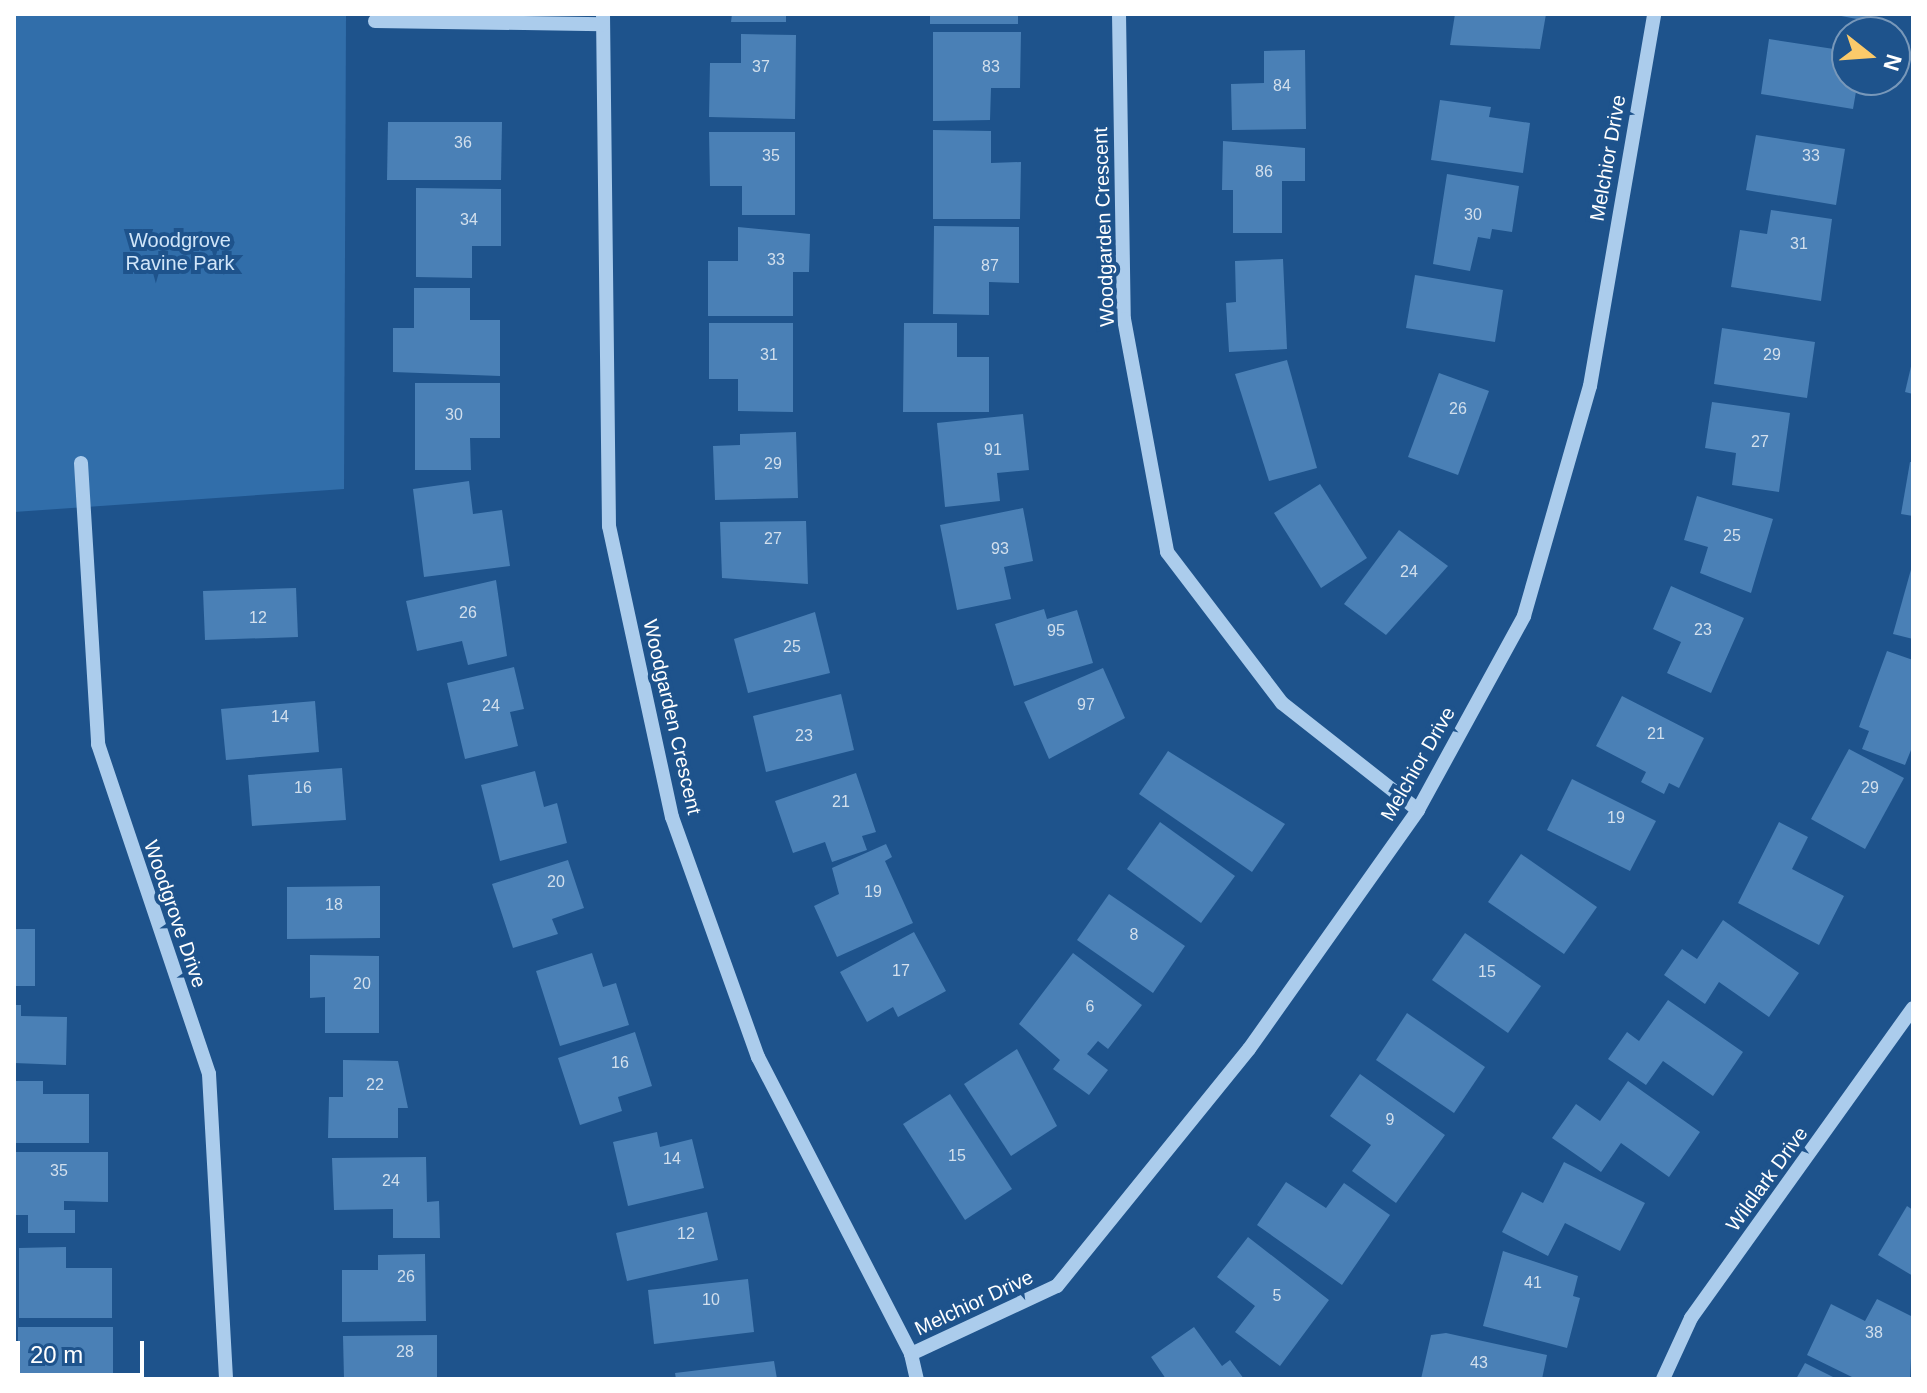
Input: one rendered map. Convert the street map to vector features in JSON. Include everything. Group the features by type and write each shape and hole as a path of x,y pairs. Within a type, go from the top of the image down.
{"street":[{"name":"Woodgarden Crescent","path":"1119,14 1124,319 1167,552 1282,703 1418,810"},
{"name":"Melchior Drive","path":"911,1354 1057,1286 1249,1049 1418,810 1524,616 1590,386 1654,14"},
{"name":"Woodgarden Crescent","path":"603,19 609,526 672,817 758,1057 911,1354 917,1379"},
{"path":"375,21 603,19"},
{"name":"Woodgrove Drive","path":"81,463 98,744 209,1074 226,1379"},
{"name":"Wildlark Drive","path":"1663,1379 1691,1318 1909,1026 1913,1008"}],"green space":[{"name":"Woodgrove Ravine Park","path":"14,14 346,14 344,489 14,512"}],"building":[{"path":"732,14 786,14 786,22 731,22"},
{"path":"930,14 1018,14 1018,24 930,24"},
{"path":"1455,14 1546,14 1540,49 1450,45"},
{"path":"1831,14 1869,14 1868,16"},
{"path":"933,32 1021,32 1020,88 991,88 990,120 933,121"},
{"path":"741,34 796,35 795,119 709,117 710,63 741,63"},
{"path":"1769,39 1831,49 1831,96 1855,96 1853,109 1761,94"},
{"path":"1305,50 1306,129 1232,130 1231,84 1264,83 1264,51"},
{"path":"1440,100 1491,107 1489,117 1530,123 1523,173 1431,160"},
{"path":"388,122 502,122 501,180 387,180"},
{"path":"933,130 991,131 991,163 1021,162 1020,219 933,219"},
{"path":"709,132 795,132 795,215 742,215 742,186 710,186"},
{"path":"1756,135 1845,149 1836,205 1746,190"},
{"path":"1223,141 1305,148 1305,181 1282,181 1282,233 1233,233 1233,190 1222,190"},
{"path":"1447,174 1519,186 1512,232 1492,229 1490,239 1478,237 1470,271 1433,264"},
{"path":"416,188 501,189 501,246 472,246 472,278 416,277"},
{"path":"1771,210 1832,219 1821,301 1731,287 1740,230 1767,234"},
{"path":"934,226 1019,227 1019,283 989,282 989,315 933,314"},
{"path":"738,227 810,234 809,272 793,272 793,316 708,316 708,261 738,261"},
{"path":"1283,259 1287,349 1229,352 1226,303 1236,302 1235,261"},
{"path":"1415,275 1503,290 1495,342 1406,328"},
{"path":"414,288 470,288 470,320 500,320 500,376 393,372 393,328 414,328"},
{"path":"709,323 793,323 793,412 738,411 738,379 709,379"},
{"path":"904,323 957,323 957,357 989,357 989,412 903,412"},
{"path":"1722,328 1815,342 1807,398 1714,384"},
{"path":"1913,358 1913,394 1905,392"},
{"path":"1287,360 1317,468 1269,481 1235,374"},
{"path":"1439,373 1489,391 1458,475 1408,457"},
{"path":"415,383 500,383 500,438 470,438 471,470 415,470"},
{"path":"1712,402 1790,413 1779,492 1732,485 1736,453 1705,448"},
{"path":"1023,414 1029,470 997,473 1000,501 945,507 937,423"},
{"path":"796,432 798,498 715,500 713,446 740,445 740,434"},
{"path":"1910,462 1913,462 1913,516 1901,514"},
{"path":"469,481 473,514 502,510 510,566 424,577 413,489"},
{"path":"1320,484 1367,558 1321,588 1274,513"},
{"path":"1697,496 1773,519 1751,593 1700,573 1708,547 1684,540"},
{"path":"1023,508 1033,561 1004,567 1011,599 957,610 940,525"},
{"path":"806,521 808,584 722,578 720,522"},
{"path":"1399,530 1448,566 1386,635 1344,604"},
{"path":"1913,567 1913,639 1893,634"},
{"path":"496,580 507,656 468,665 462,641 417,651 406,601"},
{"path":"1671,586 1744,618 1711,693 1667,673 1681,642 1653,629"},
{"path":"296,588 298,637 205,640 203,591"},
{"path":"1044,609 1047,619 1077,610 1093,663 1014,686 995,624"},
{"path":"815,612 830,673 748,693 734,639"},
{"path":"1887,651 1913,660 1913,745 1905,765 1862,749 1869,731 1859,727"},
{"path":"514,667 524,709 510,712 518,746 465,759 447,683"},
{"path":"1103,668 1125,718 1049,759 1024,702"},
{"path":"841,694 854,750 766,772 753,716"},
{"path":"1622,696 1704,738 1679,788 1669,783 1664,794 1641,782 1646,772 1596,746"},
{"path":"315,701 319,752 226,760 221,709"},
{"path":"1849,749 1904,778 1865,849 1811,819"},
{"path":"1168,751 1285,824 1252,872 1139,794"},
{"path":"342,768 346,820 252,826 248,775"},
{"path":"535,771 544,807 557,803 567,843 500,861 481,785"},
{"path":"856,773 876,832 862,836 867,850 832,862 825,842 793,853 775,801"},
{"path":"1572,779 1656,821 1630,871 1547,830"},
{"path":"1160,822 1235,876 1201,923 1127,869"},
{"path":"1779,822 1808,837 1792,869 1844,896 1819,945 1738,903"},
{"path":"886,844 892,857 885,861 913,923 837,957 814,906 839,894 832,868"},
{"path":"1521,854 1597,907 1564,954 1488,902"},
{"path":"568,860 584,908 552,919 558,934 513,948 492,884"},
{"path":"380,886 380,938 287,939 287,887"},
{"path":"1109,894 1185,946 1153,993 1077,940"},
{"path":"1723,920 1799,973 1769,1017 1719,982 1705,1004 1664,975 1682,949 1697,959"},
{"path":"14,929 35,929 35,986 14,986"},
{"path":"914,932 946,991 898,1017 893,1007 867,1022 840,972"},
{"path":"1465,933 1541,986 1508,1033 1432,980"},
{"path":"592,953 603,987 616,983 629,1025 560,1046 536,971"},
{"path":"1073,953 1142,1005 1108,1049 1098,1041 1087,1054 1108,1070 1089,1095 1053,1069 1060,1060 1019,1024"},
{"path":"310,955 379,956 379,1033 325,1033 325,997 310,998"},
{"path":"1668,1000 1743,1052 1713,1096 1663,1061 1646,1085 1608,1059 1627,1032 1639,1041"},
{"path":"14,1005 21,1005 21,1016 67,1017 66,1065 14,1063"},
{"path":"1407,1013 1485,1067 1454,1113 1376,1060"},
{"path":"635,1032 652,1086 618,1097 622,1111 580,1125 558,1058"},
{"path":"1017,1049 1057,1126 1011,1156 964,1084"},
{"path":"343,1060 398,1061 408,1108 398,1108 398,1138 328,1138 329,1097 343,1097"},
{"path":"1360,1074 1445,1135 1396,1203 1352,1171 1371,1145 1330,1116"},
{"path":"14,1081 43,1081 43,1094 89,1094 89,1143 14,1143"},
{"path":"1628,1081 1700,1132 1669,1177 1621,1143 1601,1172 1552,1138 1576,1104 1600,1121"},
{"path":"950,1094 1012,1189 965,1220 903,1124"},
{"path":"657,1132 660,1147 692,1139 704,1188 628,1206 613,1142"},
{"path":"14,1152 108,1152 108,1202 64,1201 64,1210 75,1210 75,1233 28,1233 28,1215 14,1215"},
{"path":"426,1157 427,1202 439,1201 440,1238 393,1238 393,1209 334,1210 332,1158"},
{"path":"1564,1162 1645,1203 1620,1251 1565,1223 1548,1256 1502,1232 1522,1192 1543,1203"},
{"path":"1286,1182 1326,1208 1344,1183 1390,1215 1342,1285 1257,1225"},
{"path":"1907,1206 1913,1210 1913,1276 1878,1255"},
{"path":"707,1212 718,1260 627,1281 616,1233"},
{"path":"1248,1237 1329,1300 1280,1366 1235,1332 1255,1306 1217,1277"},
{"path":"66,1247 66,1268 112,1268 112,1318 19,1318 19,1248"},
{"path":"1503,1251 1578,1276 1573,1296 1580,1298 1567,1348 1483,1326"},
{"path":"425,1254 426,1321 342,1322 342,1270 378,1270 378,1255"},
{"path":"748,1279 754,1332 654,1344 648,1290"},
{"path":"1877,1299 1913,1317 1910,1379 1856,1379 1807,1355 1831,1304 1865,1321"},
{"path":"18,1327 113,1327 113,1379 18,1379"},
{"path":"1194,1327 1222,1366 1230,1360 1244,1379 1166,1379 1151,1357"},
{"path":"1446,1333 1547,1355 1542,1379 1421,1379 1431,1335"},
{"path":"437,1335 437,1379 344,1379 343,1336"},
{"path":"774,1361 777,1379 676,1379 675,1373"},
{"path":"1805,1363 1837,1379 1796,1379"}]}
